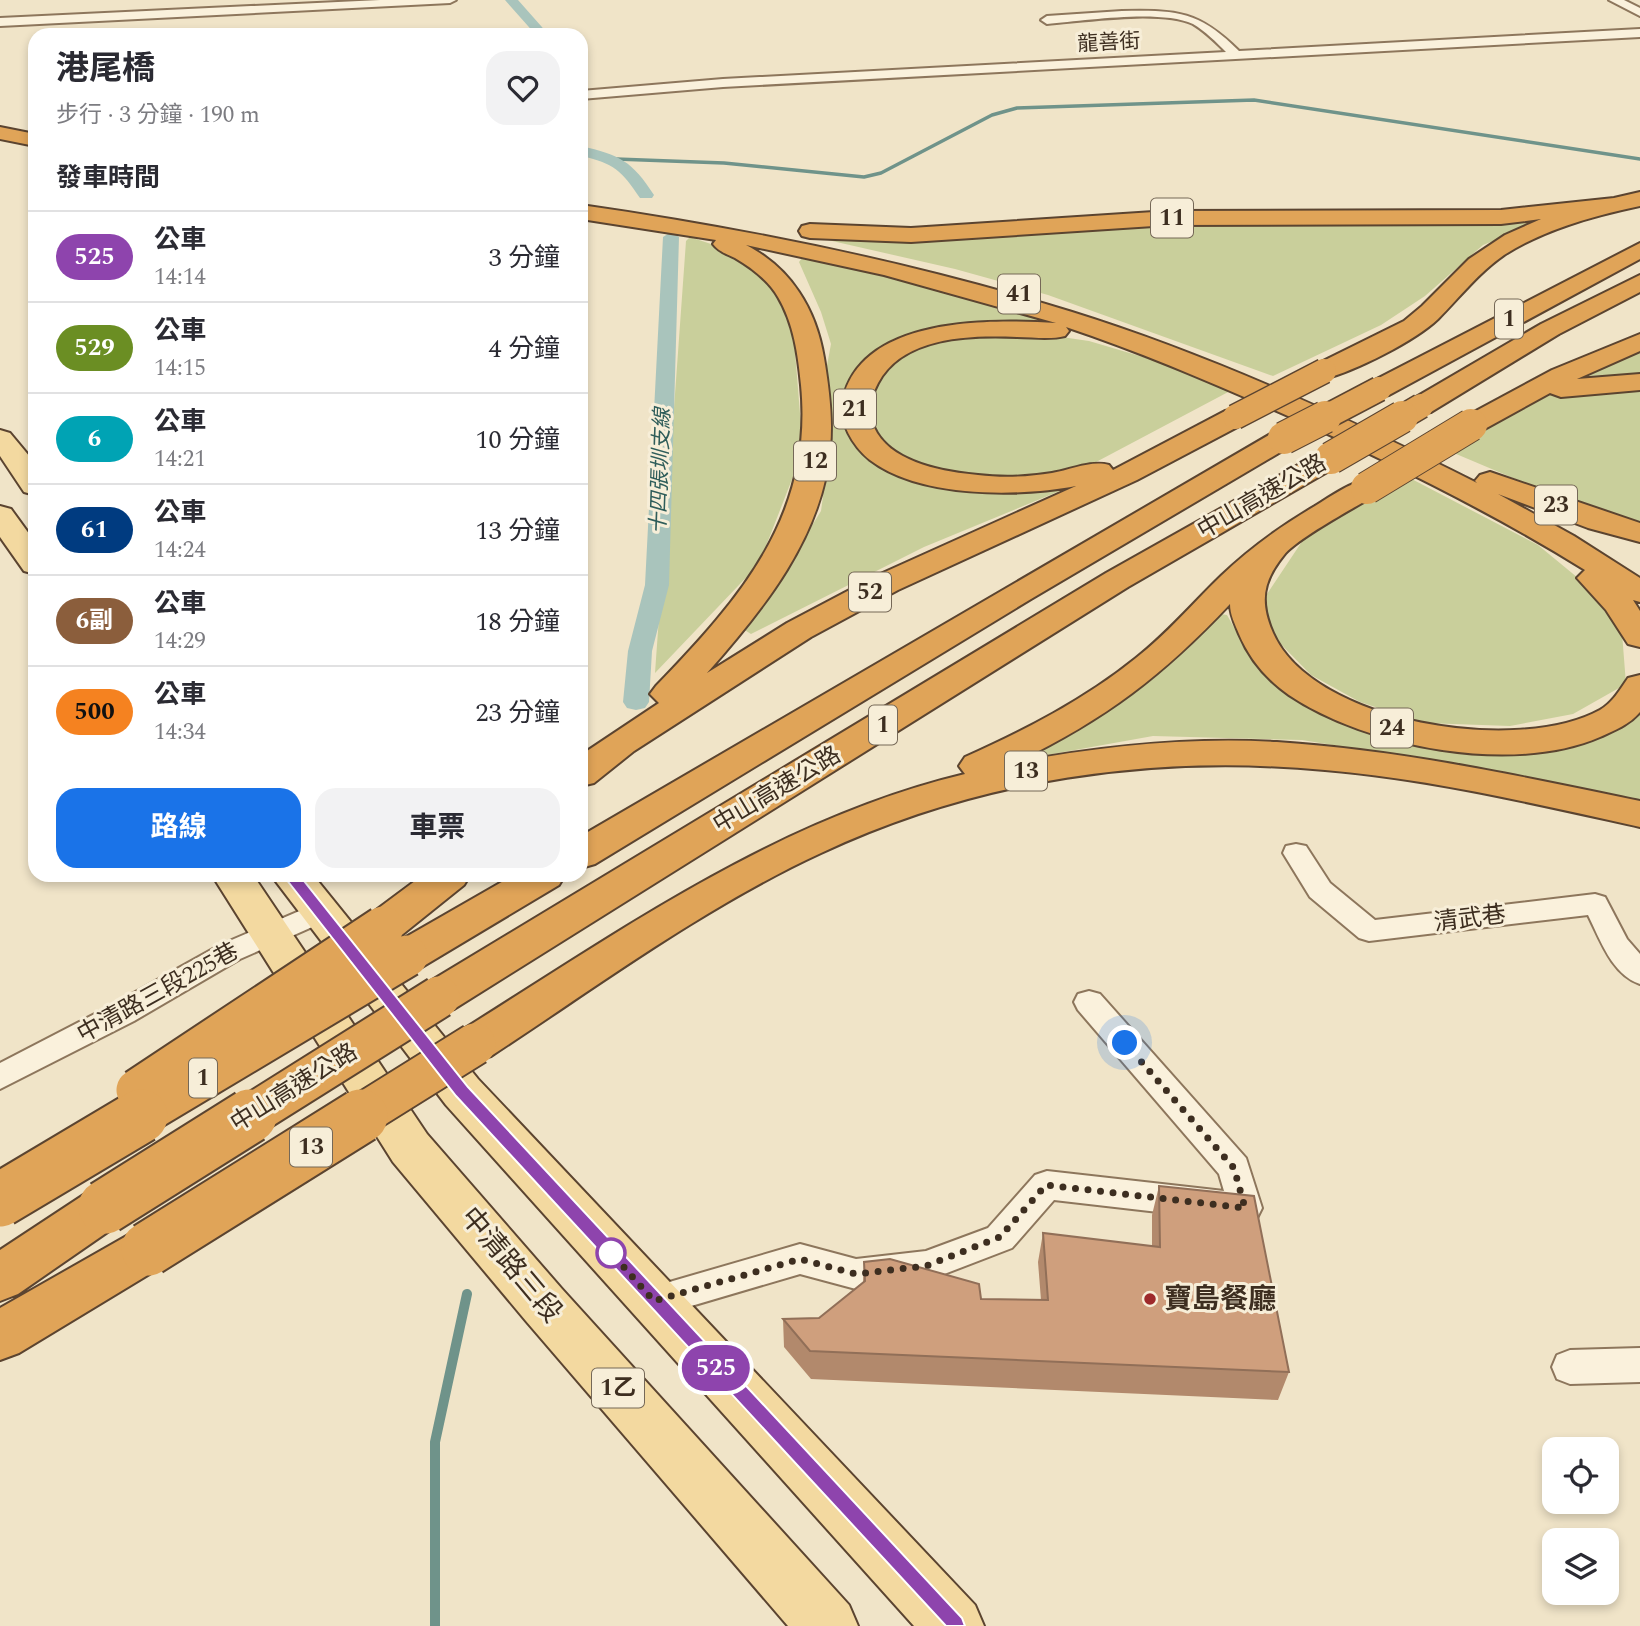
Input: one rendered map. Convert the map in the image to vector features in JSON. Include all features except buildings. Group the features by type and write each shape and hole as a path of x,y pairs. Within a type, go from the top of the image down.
{"highway":[{"path":"0,133 28,139"},
{"path":"0,142 28,148"},
{"path":"1178,446 1424,318 1476,265 1499,248 1527,233 1611,204 1640,199"},
{"path":"588,204 733,224 1064,317 1175,357 1390,452 1494,503 1640,592"},
{"name":"11","path":"733,224 820,232 911,235 1169,218 1501,218 1611,204"},
{"path":"588,213 804,244"},
{"name":"12","path":"621,743 713,647 752,599 784,549 804,500 815,462 814,381 804,325 784,285 769,269 751,257 718,241 636,219"},
{"path":"804,244 791,256 790,266 819,330 814,381"},
{"name":"41","path":"804,244 918,264 1003,289 1223,362 1400,438 1473,474"},
{"name":"中山高速公路","path":"588,850 814,717 1100,541 1284,438 1640,250"},
{"name":"中山高速公路","path":"0,1278 105,1207 439,998 1117,580 1550,329 1640,282"},
{"name":"21","path":"1175,357 1054,330 987,328 955,331 908,344 881,359 864,379 855,410 860,430 874,449 897,463 933,477 979,485 1042,482 1087,474 1178,446"},
{"path":"885,811 1028,743 1094,706 1150,665 1244,572 1274,547 1511,402 1561,376 1640,342"},
{"path":"1511,402 1563,389 1640,382"},
{"name":"52","path":"588,769 621,743 799,630 887,583 1061,505 1178,446"},
{"path":"1473,474 1640,570"},
{"name":"23","path":"1473,474 1599,521 1640,533"},
{"path":"1494,503 1584,569 1619,604 1640,637"},
{"name":"24","path":"1274,547 1253,579 1246,610 1259,645 1282,672 1306,691 1336,708 1380,726 1465,741 1538,740 1576,734 1612,718 1633,699 1640,685"},
{"name":"13","path":"0,1336 148,1249 712,895 805,845 885,811 974,783 1028,771 1103,759 1224,753 1316,758 1409,769 1640,814"},
{"path":"0,1185 234,1024 395,941 444,882"},
{"name":"1","path":"0,1200 395,941 529,882"}],"main road":[{"path":"6,454 28,478"},
{"path":"0,515 28,554"},
{"name":"中清路三段","path":"237,882 410,1148 553,1315 828,1626"},
{"path":"304,894 462,1092 954,1626"}],"street":[{"path":"0,22 450,0"},
{"path":"1615,0 1640,13"},
{"path":"1047,19 1167,15 1194,21 1218,37 1237,56"},
{"name":"龍善街","path":"588,94 723,83 1640,33"},
{"name":"清武巷","path":"1296,853 1320,890 1369,930 1595,904 1604,914 1606,927 1617,946 1640,973"},
{"name":"中清路三段225巷","path":"0,1077 123,1013 230,952 271,934 304,894"},
{"path":"654,1301 800,1259 856,1274 926,1266 1000,1237 1046,1185 1245,1208 1234,1168 1089,1002"},
{"path":"1570,1367 1640,1365"}],"green space":[{"path":"1537,220 1541,222 1483,245 1425,296 1381,325 1273,376 1048,295 955,269 819,238 1196,221 1428,225"},
{"path":"690,237 717,246 774,280 792,314 803,451 759,564 655,673 686,241"},
{"path":"806,253 1077,328 1072,330 1009,326 893,347 847,399 896,471 1067,488 924,547 751,634 743,629 766,600 821,511 830,445 823,387 831,344 821,312 799,262"},
{"path":"1027,332 1089,341 1160,362 1232,390 1081,470 1032,481 910,468 858,418 869,382 884,366 902,355 941,341"},
{"path":"1640,339 1640,375 1579,376"},
{"path":"1640,386 1640,523 1610,519 1442,448 1526,401 1563,390"},
{"path":"1404,475 1538,545 1578,578 1622,633 1626,684 1573,714 1510,726 1424,723 1360,702 1311,675 1272,635 1265,597 1313,525"},
{"path":"1215,613 1227,615 1253,661 1291,693 1367,731 1585,740 1640,713 1640,803 1473,768 1302,740 1153,736 1047,755 1039,748 1153,679"}],"waterway":[{"name":"十四張圳支線","path":"511,0 537,28"},
{"path":"616,159 724,163 864,177 881,173 992,115 1017,108 1254,100 1640,159"},
{"name":"十四張圳支線","path":"588,153 620,163 646,195"},
{"name":"十四張圳支線","path":"636,702 640,651 657,585 671,237"},
{"name":"十四張圳支線","path":"435,1626 435,1442 467,1294"}],"bus line":[{"name":"525","path":"296,882 462,1092 954,1626"}],"place":[{"name":"寶島餐廳","path":"1150,1299"}],"route":[{"path":"611,1253 605,1246 654,1301 800,1259 856,1274 926,1266 1000,1237 1046,1185 1245,1208 1234,1168 1125,1043"}]}
